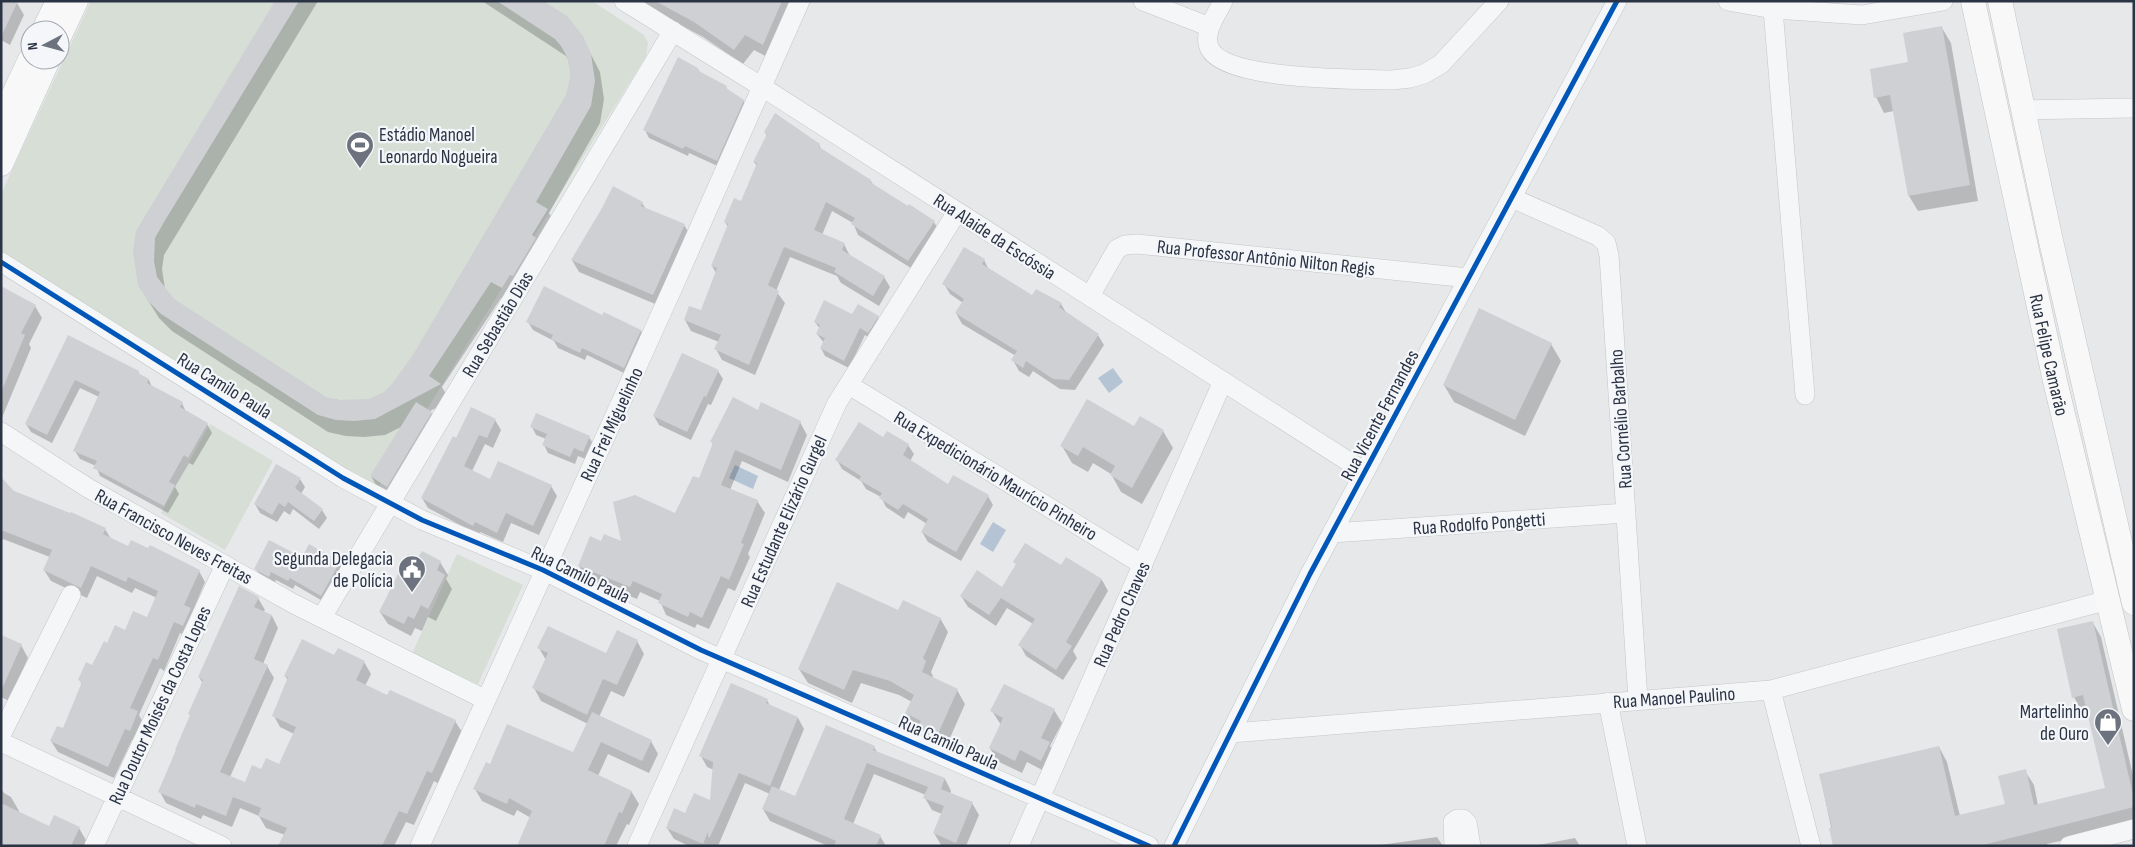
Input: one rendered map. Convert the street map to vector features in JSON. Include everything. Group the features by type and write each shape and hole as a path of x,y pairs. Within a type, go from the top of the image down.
{"main road":[{"path":"49,20 58,1"},
{"path":"67,20 76,1"},
{"name":"Rua Felipe Camarão","path":"1973,1 2041,318 2134,709"},
{"name":"Rua Felipe Camarão","path":"2000,1 2083,378 2131,578 2134,603"},
{"path":"1,121 25,70"},
{"path":"1,164 43,70"},
{"path":"2013,189 2028,243 2034,249 2047,247 2046,215"},
{"path":"2041,318 2039,292 2041,289 2049,288 2058,301 2083,378"}],"street":[{"name":"Rua Alaide da Escóssia","path":"624,1 1365,472"},
{"name":"Rua Frei Miguelinho","path":"420,846 674,285 800,1"},
{"path":"1143,1 1210,27"},
{"path":"1223,1 1210,27 1207,42 1213,54 1221,60 1259,73 1392,80 1424,74 1441,64 1499,1"},
{"name":"Rua Vicente Fernandes","path":"1174,846 1332,533 1617,1"},
{"path":"1728,1 1772,9 1862,15 1943,1"},
{"path":"1772,9 1805,395"},
{"name":"Rua Sebastião Dias","path":"322,617 673,31"},
{"path":"2023,110 2134,108"},
{"name":"Rua Cornélio Barbalho","path":"1512,198 1598,236 1606,244 1609,255 1638,700"},
{"name":"Rua Estudante Elizário Gurgel","path":"644,844 721,659 836,403 958,212"},
{"name":"Rua Professor Antônio Nilton Regis","path":"1090,296 1117,249 1125,245 1137,244 1469,278"},
{"name":"Rua Camilo Paula","path":"1,262 343,478 422,520 544,570 721,659 1149,846"},
{"name":"Rua Pedro Chaves","path":"1019,846 1223,381"},
{"name":"Rua Expedicionário Maurício Pinheiro","path":"849,385 1143,565"},
{"name":"Rua Francisco Neves Freitas","path":"1,432 88,488 225,565 322,617 486,700"},
{"name":"Rua Rodolfo Pongetti","path":"1332,533 1626,513"},
{"name":"Rua Doutor Moisés da Costa Lopes","path":"94,846 225,565"},
{"path":"1,736 71,594"},
{"name":"Rua Manoel Paulino","path":"1230,733 1771,690 2108,600"},
{"path":"1771,690 1811,846"},
{"path":"1608,702 1637,846"},
{"path":"1,742 222,846"},
{"path":"1454,846 1452,828 1453,822 1457,818 1463,819 1467,823 1471,846"},
{"path":"2069,846 2134,829"}],"shaded area":[{"path":"91,1 592,1 644,35 648,43 646,56 378,488 1,252 1,194 59,70 70,70 70,46"},
{"path":"210,424 273,461 225,550 161,513"},
{"path":"457,554 523,585 478,684 412,654"}],"water":[{"path":"1113,368 1123,382 1109,393 1098,378"},
{"path":"735,465 758,476 753,489 729,478"},
{"path":"993,522 1006,530 993,552 980,544"}],"building":[{"path":"1,1 18,1 1,37"},
{"path":"275,1 299,1 155,238 154,261 157,277 174,299 326,397 339,400 369,399 384,392 392,384 413,355 566,95 570,70 567,57 561,46 555,39 497,1 543,1 567,16 583,36 591,54 595,81 591,106 536,202 548,209 532,235 536,238 513,276 510,275 502,288 491,282 429,376 441,384 375,419 336,420 318,415 161,314 148,301 138,285 133,252 136,231"},
{"path":"655,1 782,1 763,45 745,35 734,50 694,22"},
{"path":"1942,26 1970,185 1908,196 1890,95 1874,98 1870,69 1908,62 1903,33"},
{"path":"678,57 698,68 697,70 727,86 726,88 744,100 717,161 685,146 683,149 643,130"},
{"path":"775,113 820,144 819,147 871,180 870,182 935,221 908,261 851,224 855,218 826,202 814,230 845,243 842,250 885,276 873,296 834,272 836,268 784,247 768,285 779,291 749,365 714,349 721,335 684,320 689,306 701,310 717,268 711,266 728,224 724,222 734,198 741,201 757,163 753,162 767,134 764,132"},
{"path":"613,186 643,202 641,206 685,224 653,295 571,260"},
{"path":"964,247 985,259 982,264 1032,295 1036,289 1062,303 1059,307 1099,334 1069,380 1053,379 1026,361 1023,368 1011,360 1017,351 955,313 964,299 942,284"},
{"path":"1,286 36,305 21,333 25,335 2,390"},
{"path":"544,286 602,315 604,312 641,330 624,368 582,348 580,353 551,339 553,335 526,322"},
{"path":"824,300 852,314 858,304 879,316 868,333 860,328 844,361 820,348 825,338 816,334 820,325 814,322"},
{"path":"1479,308 1552,343 1515,420 1443,385"},
{"path":"68,335 139,371 138,373 149,379 147,383 183,402 180,407 208,423 188,458 184,455 169,482 175,485 164,506 93,468 97,461 73,451 100,392 75,380 47,435 25,424"},
{"path":"682,353 719,370 687,432 653,416"},
{"path":"733,397 758,410 761,402 801,421 781,470 735,450 721,485 758,500 741,543 744,544 729,580 721,576 702,618 690,612 688,617 658,603 662,594 633,581 630,587 578,566 590,536 601,541 604,534 621,541 613,502 635,495 675,513 693,476 699,478 713,443 710,442"},
{"path":"1087,399 1134,426 1140,416 1164,430 1132,488 1110,475 1115,466 1083,447 1078,456 1060,446"},
{"path":"416,402 432,412 387,487 370,476"},
{"path":"471,407 496,419 487,438 479,435 464,466 490,479 498,461 552,485 533,526 506,513 497,533 475,522 473,526 421,498 453,436 456,438"},
{"path":"536,413 590,436 583,452 574,448 570,457 542,445 547,434 530,427"},
{"path":"859,422 883,437 887,431 909,444 903,455 948,484 953,475 989,495 956,552 921,532 928,519 903,504 898,510 879,498 882,493 859,480 861,476 835,460"},
{"path":"276,464 301,478 295,488 323,509 314,521 288,502 285,507 279,503 272,515 254,504"},
{"path":"1,477 14,491 71,512 106,528 103,534 128,546 131,540 148,548 150,545 200,570 184,605 191,608 183,626 174,622 158,660 153,658 130,708 138,711 130,731 125,729 108,767 50,741 57,726 63,728 82,682 78,680 86,662 92,665 104,641 107,643 115,625 125,630 133,611 147,617 158,591 128,577 126,582 91,566 81,588 43,570 52,550 1,530"},
{"path":"269,540 302,557 309,544 340,562 321,596 290,578 288,581 271,572 269,577 254,569"},
{"path":"1025,543 1061,565 1066,557 1102,579 1066,642 1072,646 1056,670 1018,645 1035,619 1001,598 989,615 960,596 977,570 1002,587 1016,564 1013,562"},
{"name":"Segunda Delegacia de Polícia","path":"422,551 441,561 437,570 445,575 428,609 421,605 414,619 408,616 404,624 379,612 408,554 417,559"},
{"path":"837,582 898,610 903,600 941,618 923,658 926,661 922,672 958,689 938,734 919,725 921,721 905,713 914,695 890,681 853,670 844,690 798,669"},
{"path":"239,586 259,597 254,607 272,615 254,659 268,665 220,772 245,782 252,765 261,769 266,758 279,764 296,727 272,716 288,677 284,676 302,639 334,655 338,648 365,661 356,680 387,695 390,690 456,720 432,773 427,771 407,814 399,811 382,846 278,846 287,828 258,816 261,808 233,797 226,816 196,804 195,808 158,792 203,680 198,677"},
{"path":"2093,621 2134,799 2134,807 1979,846 1833,846 1829,828 1832,828 1819,774 1939,746 1955,816 2005,804 1998,776 2026,769 2034,805 2105,788 2083,695 2072,698 2057,629"},
{"path":"548,626 606,653 617,630 638,640 617,685 603,679 587,715 532,688 548,653 537,648"},
{"path":"1,635 22,644 1,691"},
{"path":"731,683 768,699 766,703 798,717 770,786 739,773 710,837 708,837 708,832 703,844 666,828 674,808 685,813 694,793 710,800 713,762 699,756"},
{"path":"1004,684 1055,709 1041,738 1050,742 1041,761 1020,750 1015,761 989,748 1003,718 990,711"},
{"path":"592,712 652,740 642,761 601,742 588,770 632,791 622,813 619,812 604,846 517,846 532,811 509,798 507,804 473,789 486,762 490,764 507,724 573,752"},
{"path":"826,725 875,746 873,750 945,778 941,789 973,802 956,843 933,833 944,806 923,798 928,787 867,763 844,819 881,835 876,846 834,846 836,841 762,809 772,786 795,796"},
{"path":"1,803 49,826 54,815 80,827 71,846 1,846"}],"cycle path":[{"path":"1174,846 1310,574 1617,1"},
{"path":"1,262 343,478 422,520 543,570 701,650 1149,846"}],"place":[{"name":"Estádio Manoel Leonardo Nogueira","path":"360,169"},
{"name":"Segunda Delegacia de Polícia","path":"412,593"},
{"name":"Martelinho de Ouro","path":"2108,746"}]}
